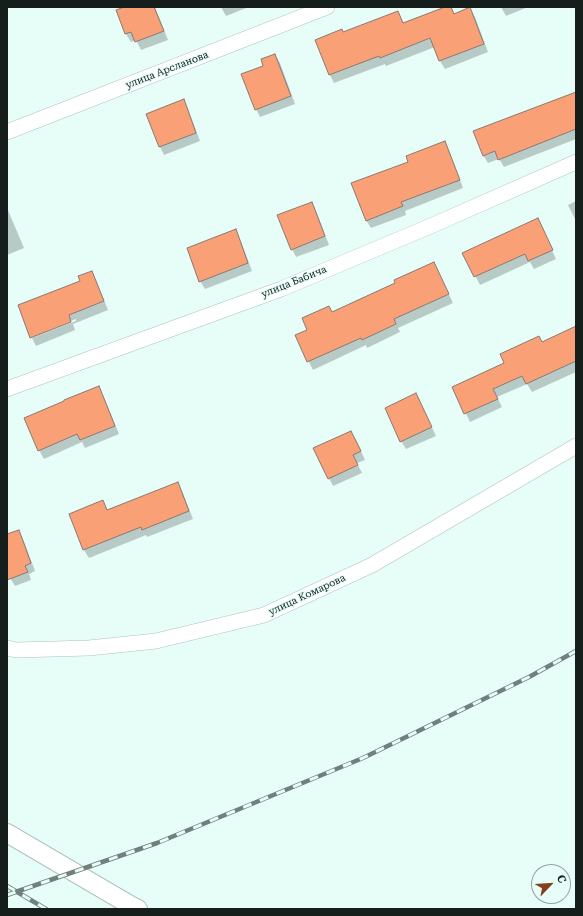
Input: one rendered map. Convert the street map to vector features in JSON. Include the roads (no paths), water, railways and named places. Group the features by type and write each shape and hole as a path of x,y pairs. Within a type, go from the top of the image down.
{"street":[{"name":"улица Арсланова","path":"7,132 327,7"},
{"name":"улица Бабича","path":"7,389 281,289 433,225 576,162"},
{"name":"улица Комарова","path":"7,648 16,650 89,648 156,641 264,615 372,565 576,446"},
{"path":"7,833 138,909"}],"railway":[{"path":"7,895 157,843 363,758 529,677 576,651"},
{"path":"7,886 46,909"}]}
